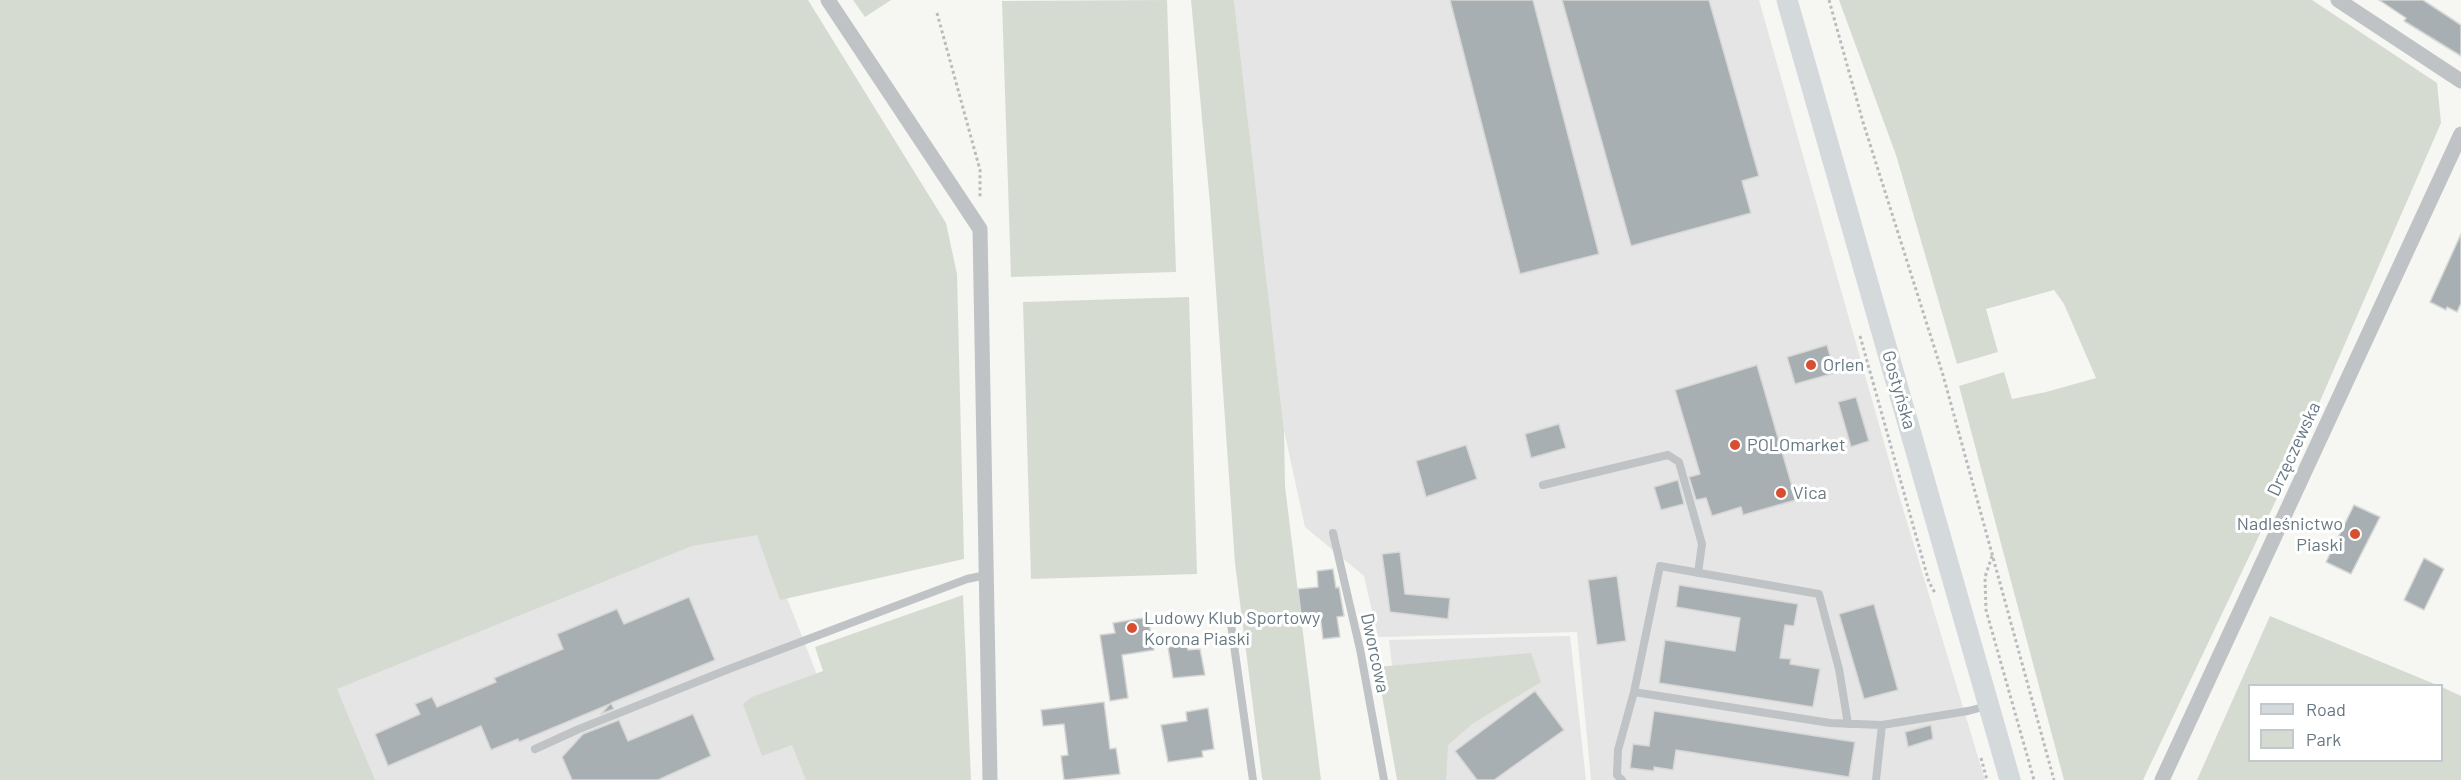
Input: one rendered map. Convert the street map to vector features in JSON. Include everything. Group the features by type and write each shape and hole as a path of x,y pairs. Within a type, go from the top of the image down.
{"street":[{"path":"828,0 980,229 990,780"},
{"name":"Gostyńska","path":"1787,0 2010,780"},
{"path":"2338,0 2461,81"},
{"name":"Drzęczewska","path":"2162,780 2461,134"}],"lane":[{"path":"1543,485 1668,455 1679,462 1702,544 1698,573"},
{"name":"Dworcowa","path":"1333,533 1360,649 1384,780"},
{"path":"1622,780 1617,775 1618,750 1634,692 1660,566 1819,594 1839,669 1848,724"},
{"path":"535,749 579,729 740,665 967,579 986,575"},
{"path":"1231,624 1253,780"},
{"path":"1634,692 1700,704 1848,724 1881,725 1968,711 1989,705"},
{"path":"1876,780 1881,725"}],"path":[{"path":"1829,0 1863,122 1944,375 2054,780"},
{"path":"937,13 980,170 980,229"},
{"path":"1860,336 1929,582 1939,603"},
{"path":"1992,553 1985,577 1986,610 2034,780"},
{"path":"1979,748 1987,780"}],"shaded area":[{"path":"1234,0 1759,0 1900,499 1985,780 1591,780 1577,632 1378,637 1364,576 1305,527 1284,430"},
{"path":"756,519 821,685 813,780 347,780 308,699"},
{"path":"1570,636 1586,780 1406,780 1389,640"}],"green space":[{"path":"0,0 808,0 946,223 957,274 964,559 780,600 757,535 692,546 337,689 375,780 0,780"},
{"path":"853,0 891,0 865,17"},
{"path":"1167,0 1176,272 1011,277 1002,1"},
{"path":"1191,0 1234,0 1284,430 1285,486 1321,780 1263,780 1262,778 1235,563 1210,204"},
{"path":"1839,0 2312,0 2437,83 2441,123 2287,477 2143,780 2064,780 1959,386 2004,372 2012,399 2096,378 2064,304 2054,290 1986,309 1998,352 1957,364 1896,155"},
{"path":"1189,297 1197,574 1031,579 1023,302"},
{"path":"963,595 971,780 806,780 792,745 762,756 743,704 752,697 823,671 815,647"},
{"path":"2270,616 2435,684 2248,684 2248,762 2443,762 2443,687 2461,696 2461,780 2197,780"},
{"path":"1531,653 1541,682 1472,724 1448,745 1446,780 1397,780 1377,667"}],"building":[{"path":"1450,0 1533,0 1599,254 1520,274"},
{"path":"1562,0 1709,0 1759,176 1742,181 1751,213 1631,246"},
{"path":"2379,0 2423,0 2461,25 2461,56 2404,21 2406,18"},
{"path":"2461,234 2461,303 2457,312 2447,307 2446,310 2430,302"},
{"name":"Orlen","path":"1827,345 1835,373 1795,384 1787,357"},
{"name":"POLOmarket","path":"1757,365 1796,500 1743,515 1741,507 1712,516 1706,498 1696,500 1689,477 1700,474 1675,390"},
{"path":"1856,397 1869,441 1851,447 1838,402"},
{"path":"1559,424 1566,448 1531,458 1525,434"},
{"path":"1466,445 1477,479 1426,497 1416,461"},
{"path":"1678,480 1684,504 1661,510 1654,487"},
{"name":"Nadleśnictwo Piaski","path":"2354,505 2380,517 2351,574 2326,562"},
{"path":"1400,552 1405,594 1450,598 1448,619 1390,612 1382,554"},
{"path":"2424,558 2444,569 2424,610 2404,600"},
{"path":"1333,569 1344,616 1337,617 1340,637 1323,639 1321,622 1302,624 1298,589 1318,587 1317,571"},
{"path":"1617,576 1626,641 1597,645 1588,580"},
{"path":"1679,585 1798,604 1794,626 1785,625 1780,658 1791,659 1790,664 1820,669 1813,707 1659,683 1665,640 1735,651 1740,618 1676,607"},
{"path":"689,597 715,660 611,703 614,709 601,714 610,704 519,742 518,739 491,750 481,726 388,766 375,734 420,714 415,704 432,697 437,707 496,682 494,678 563,649 557,634 617,609 624,624"},
{"path":"1874,604 1898,690 1864,699 1839,614"},
{"path":"1148,617 1154,650 1122,655 1128,698 1110,701 1100,635 1115,633 1113,623"},
{"path":"1187,644 1188,650 1200,649 1205,675 1173,678 1168,647"},
{"path":"1535,691 1564,730 1494,780 1477,780 1455,751"},
{"path":"1104,702 1110,749 1116,748 1120,774 1064,780 1061,756 1068,755 1064,724 1043,726 1041,710"},
{"path":"1208,708 1214,749 1202,751 1203,757 1168,762 1161,725 1187,721 1186,712"},
{"path":"1654,711 1855,742 1849,777 1676,750 1673,770 1654,767 1654,771 1630,768 1633,744 1649,746"},
{"path":"693,714 711,756 658,780 572,780 562,757 583,734 619,720 628,741"},
{"path":"1931,725 1933,739 1908,747 1905,732"}],"place":[{"name":"Orlen","path":"1811,365"},
{"name":"POLOmarket","path":"1735,445"},
{"name":"Vica","path":"1781,493"},
{"name":"Nadleśnictwo Piaski","path":"2355,534"},
{"name":"Ludowy Klub Sportowy Korona Piaski","path":"1132,628"}]}
